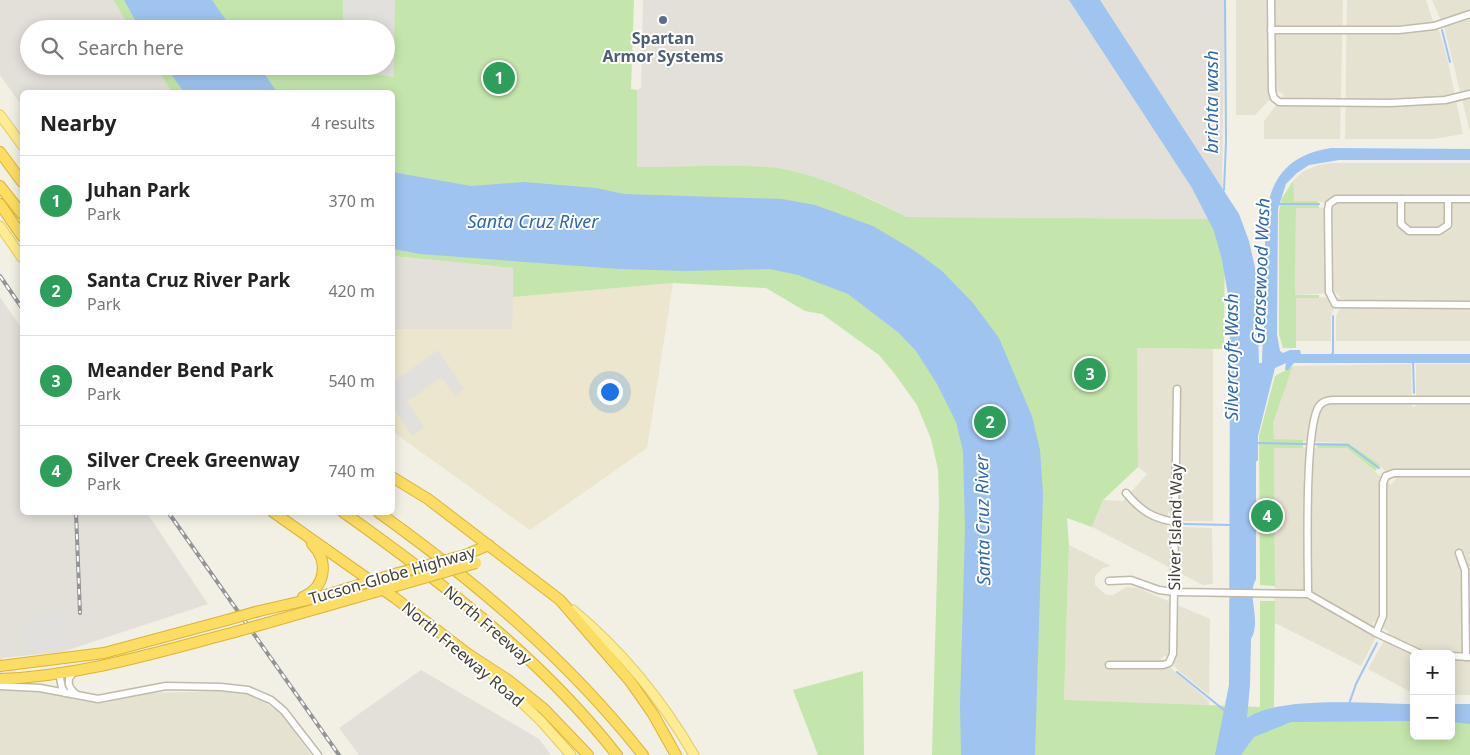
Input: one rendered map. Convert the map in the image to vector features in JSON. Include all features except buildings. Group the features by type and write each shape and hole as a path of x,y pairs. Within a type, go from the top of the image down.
{"highway":[{"path":"0,151 20,173"},
{"path":"0,151 20,179"},
{"path":"0,186 20,211"},
{"path":"0,204 20,233"},
{"path":"395,479 428,500 560,600 630,681 650,709 676,755"},
{"name":"North Freeway Road","path":"277,515 382,589 468,654"},
{"name":"North Freeway","path":"347,515 426,571 491,624 581,712 617,755"},
{"name":"North Freeway","path":"382,515 431,550 501,606 579,681 643,755"},
{"path":"279,606 311,593 320,583 323,570 322,560 317,550 286,522"},
{"name":"Tucson-Globe Highway","path":"0,666 39,663 124,648 259,611 316,598 465,555 489,545"},
{"name":"Tucson-Globe Highway","path":"0,679 87,669 142,657 236,632 476,563 489,545"},
{"path":"468,654 508,680 532,699 588,755"},
{"path":"39,663 55,666 59,673"},
{"path":"15,665 16,678"}],"main road":[{"path":"0,115 20,142"},
{"path":"0,226 20,255"},
{"path":"395,474 428,500"},
{"path":"560,600 595,629 634,670 665,710 694,755"},
{"name":"North Freeway Road","path":"468,654 520,700 571,755"}],"street":[{"path":"1271,0 1272,91 1274,101 1390,103 1445,100 1470,94"},
{"path":"1271,30 1399,30 1434,26 1470,14"},
{"path":"1470,199 1344,199 1332,200 1328,210 1331,304 1470,305"},
{"path":"1401,199 1401,224 1409,231 1439,231 1448,225 1448,200"},
{"name":"Silver Island Way","path":"1109,665 1157,665 1170,663 1173,654 1177,389"},
{"path":"1308,594 1310,434 1322,401 1470,400"},
{"path":"1376,633 1383,616 1384,474 1470,473"},
{"path":"1126,493 1143,512 1162,520 1176,522"},
{"path":"1455,656 1468,657 1465,570 1459,553"},
{"path":"1109,581 1131,580 1159,590 1174,592 1308,594 1376,633 1412,650"},
{"path":"82,696 70,688 69,678 73,673 87,669"},
{"path":"59,673 65,693"},
{"path":"0,686 40,688 82,696 106,698 159,687 201,686 240,688 256,692 271,700 288,716 318,755"}],"shaded area":[{"path":"0,0 113,0 125,20 20,20 20,75 161,75 171,90 20,90 20,103 0,75"},
{"path":"343,0 395,0 395,20 343,20"},
{"path":"643,0 1225,0 1222,179 1225,219 907,217 869,198 797,172 768,167 637,167 637,90 641,88"},
{"path":"1236,0 1343,0 1340,139 1264,139 1264,121 1284,95 1278,91 1255,115 1236,115"},
{"path":"1347,0 1426,0 1432,19 1440,33 1463,134 1433,139 1345,139"},
{"path":"1432,0 1470,0 1470,132 1445,30"},
{"path":"1334,163 1470,163 1470,341 1336,341 1336,316 1345,299 1341,299 1331,315 1331,341 1296,341 1295,298 1340,297 1336,293 1295,295 1296,208 1336,207 1318,201 1293,201 1293,181 1302,172 1318,165"},
{"path":"395,256 513,268 513,329 395,329"},
{"path":"673,283 647,448 530,530 395,433 395,329 512,329 513,297"},
{"path":"0,297 20,326 20,515 148,515 208,604 62,652 2,658 2,673 0,673"},
{"path":"1137,348 1213,349 1213,521 1183,521 1168,512 1167,530 1183,527 1212,528 1213,584 1203,585 1092,527 1103,500 1123,501 1147,474 1138,467"},
{"path":"438,350 464,389 455,396 441,377 407,402 424,427 412,436 395,409 395,381"},
{"path":"1411,364 1412,407 1416,406 1416,364 1470,364 1470,695 1455,695 1455,650 1410,650 1410,692 1368,669 1389,632 1373,621 1375,639 1361,666 1275,623 1274,447 1347,448 1391,485 1396,479 1348,443 1274,440 1273,423 1293,366"},
{"path":"1069,545 1111,566 1103,568 1095,576 1095,585 1106,595 1113,595 1127,587 1138,588 1210,619 1209,695 1179,671 1165,656 1161,659 1209,701 1209,706 1064,701"},
{"path":"36,613 65,613 66,649 21,652 22,625 36,624"},
{"path":"421,670 539,739 551,755 359,755 339,728"},
{"path":"0,688 50,691 85,702 103,703 149,693 224,691 242,693 257,697 282,715 311,755 0,755"}],"green space":[{"path":"113,0 634,0 631,89 637,90 637,167 735,166 784,169 839,186 907,217 1225,219 1224,349 1137,348 1138,467 1103,500 1092,527 1067,518 1069,545 1064,700 1260,707 1260,601 1275,601 1274,708 1410,711 1410,740 1455,740 1455,711 1470,712 1470,755 932,755 939,502 938,469 931,439 917,405 879,355 822,314 805,311 766,288 673,283 513,297 513,268 395,256 395,90 171,90 161,75 395,75 395,20 125,20"},
{"path":"1293,181 1294,201 1318,201 1319,208 1296,208 1295,295 1319,295 1319,298 1296,298 1296,348 1283,348 1279,334 1279,211 1282,198"},
{"path":"1293,366 1273,423 1274,439 1303,440 1303,448 1274,448 1275,586 1260,585 1259,436 1275,376"},
{"path":"1317,443 1348,443 1380,465 1375,471 1347,448 1317,448"},
{"path":"863,671 864,755 818,755 793,690"}],"water":[{"path":"124,0 212,0 226,20 135,20"},
{"name":"Silvercroft Wash","path":"1069,0 1100,0 1239,214 1249,241 1256,272 1259,363 1262,363 1266,300 1265,245 1269,201 1276,182 1288,167 1306,155 1331,148 1470,149 1470,160 1339,160 1309,165 1286,184 1278,209 1277,335 1280,351 1283,353 1290,350 1300,350 1301,354 1470,354 1470,363 1294,363 1288,370 1285,370 1286,363 1275,368 1258,436 1258,460 1256,462 1256,579 1253,586 1255,624 1251,639 1247,718 1262,711 1282,706 1304,703 1351,702 1410,704 1410,721 1291,722 1254,737 1241,755 1215,755 1229,685 1230,342 1228,295 1222,260 1214,231 1192,188"},
{"path":"172,75 265,75 276,90 183,90"},
{"name":"Santa Cruz River","path":"395,173 471,186 524,182 596,188 624,194 782,199 815,205 873,226 915,251 942,271 973,303 999,338 1032,416 1040,450 1043,494 1035,755 961,755 960,704 965,528 963,451 956,422 937,384 916,351 899,333 848,294 798,275 770,269 685,271 619,269 420,254 395,249"},
{"path":"1455,704 1470,704 1470,724 1455,722"}],"waterway":[{"name":"brichta wash","path":"1224,190 1226,141 1225,0"},
{"path":"1442,30 1450,62"},
{"name":"Greasewood Wash","path":"1276,204 1319,204"},
{"path":"1330,356 1333,353 1333,316"},
{"path":"1413,361 1414,393"},
{"path":"1257,443 1348,445 1379,468"},
{"path":"1184,524 1231,525"},
{"path":"1349,704 1356,684 1377,643"},
{"path":"1177,672 1224,710"}],"railway":[{"path":"0,276 20,305"},
{"path":"76,515 80,613"},
{"path":"170,515 339,755"}],"place":[{"name":"Spartan Armor Systems","path":"663,20"},
{"name":"Juhan Park","path":"499,78"},
{"name":"Meander Bend Park","path":"1090,374"},
{"name":"Santa Cruz River Park","path":"990,422"},
{"name":"Silver Creek Greenway","path":"1267,516"}]}
